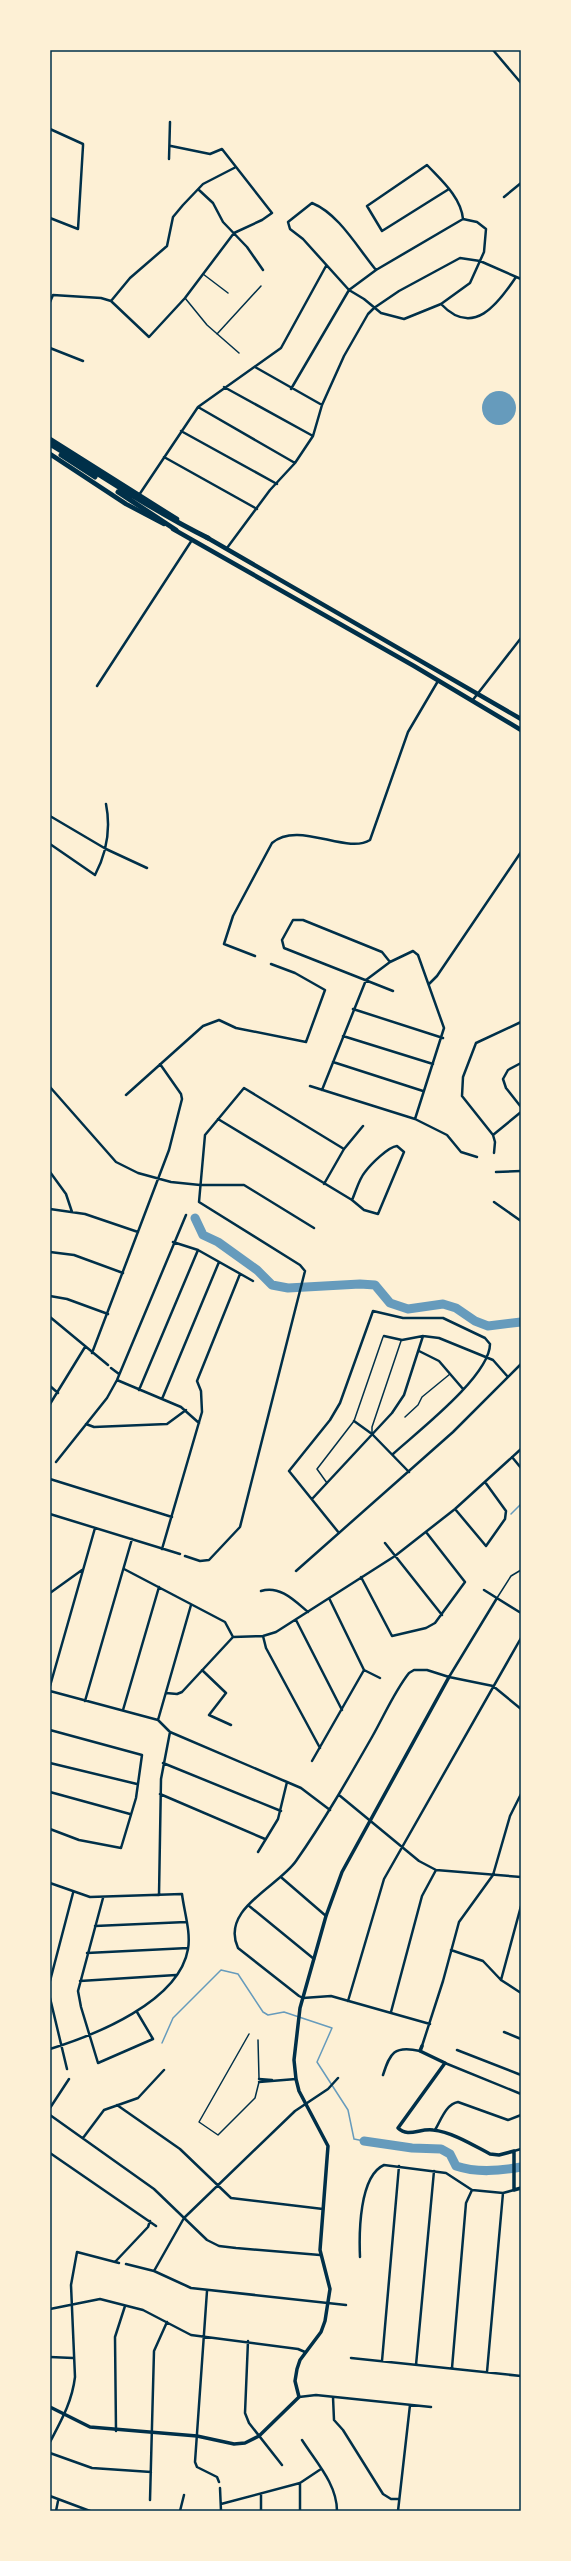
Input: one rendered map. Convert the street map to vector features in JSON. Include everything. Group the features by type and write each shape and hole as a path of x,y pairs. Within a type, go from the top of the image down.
{"highway":[{"path":"50,444 176,530"},
{"path":"50,448 172,520 208,538"}],"main road":[{"path":"50,439 138,496 208,538 521,719"},
{"path":"50,454 126,504 176,530 364,637 521,730"},
{"path":"355,632 359,624"},
{"path":"364,637 368,630"}],"street":[{"path":"493,50 521,83"},
{"path":"169,159 170,122"},
{"path":"50,129 83,144 78,229 50,218"},
{"path":"50,302 53,295 101,298 111,301 149,337 185,298 234,233 262,220 272,213 222,149 210,154 170,146"},
{"path":"449,189 382,231 367,206 426,165 449,189 458,202 463,219"},
{"path":"111,301 130,278 163,251 168,244 173,217 183,205 200,190 203,184 236,168"},
{"path":"504,197 521,183"},
{"path":"200,190 213,203 223,222 234,233 263,270"},
{"path":"292,389 349,290 376,270 463,219 477,222 486,228 486,243 470,283 441,304 404,319 381,313 358,294 349,290 303,239 290,229 288,222 312,203 331,214 376,270"},
{"path":"227,548 295,463 313,436 322,405 344,356 368,314 374,308 452,261 466,258 480,261 521,279"},
{"path":"138,496 180,431 198,407 280,348 326,266"},
{"path":"441,304 458,317 476,318 486,313 500,300 516,277"},
{"path":"50,348 83,361"},
{"path":"255,367 322,405"},
{"path":"224,387 313,436"},
{"path":"198,407 295,463"},
{"path":"180,431 277,484"},
{"path":"164,457 257,509"},
{"path":"97,686 192,540"},
{"path":"472,701 521,638"},
{"path":"255,956 224,944 233,916 264,857 278,839 296,835 359,844 370,840 408,732 439,681"},
{"path":"50,844 95,875 106,849 109,820 106,804"},
{"path":"50,816 106,849 147,868"},
{"path":"429,984 437,976 521,852"},
{"path":"390,962 382,952 303,920 292,920 282,940 284,948 393,991"},
{"path":"322,1090 353,1009 366,980 390,962 413,951 418,955 444,1028 443,1038 423,1090 415,1119"},
{"path":"126,1095 203,1026 219,1020 236,1028 306,1042 324,990 295,973 271,964"},
{"path":"353,1009 443,1038"},
{"path":"494,1153 494,1135 462,1096 463,1077 476,1043 521,1022"},
{"path":"343,1036 433,1064"},
{"path":"333,1062 423,1090"},
{"path":"521,1062 508,1070 503,1079 506,1088 521,1107"},
{"path":"92,1353 173,1140 182,1099 160,1064"},
{"path":"310,1086 415,1119 446,1135 461,1152 477,1157"},
{"path":"50,1087 116,1162 138,1173 158,1178 200,1185 244,1185 314,1228"},
{"path":"185,1556 200,1561 210,1560 240,1527 301,1294 305,1271 300,1265 201,1205 198,1198 206,1135 218,1118 244,1088 344,1149"},
{"path":"494,1135 521,1112"},
{"path":"218,1118 352,1200 364,1210 378,1214 404,1152 397,1146 393,1146 365,1172 352,1200"},
{"path":"324,1184 344,1149 363,1126"},
{"path":"50,1172 66,1194 72,1212"},
{"path":"496,1172 521,1172"},
{"path":"494,1202 521,1221"},
{"path":"50,1209 72,1212 138,1232"},
{"path":"56,1462 107,1398 117,1380 173,1242 186,1215"},
{"path":"173,1242 198,1250 253,1281"},
{"path":"139,1390 198,1250"},
{"path":"50,1252 74,1255 123,1273"},
{"path":"162,1399 219,1262"},
{"path":"162,1549 199,1424 201,1391 196,1381 240,1274"},
{"path":"50,1296 68,1299 108,1314"},
{"path":"340,1533 289,1471 330,1420 340,1402 373,1312 398,1318 430,1316 448,1320 485,1338 490,1344 488,1359 463,1389 393,1454"},
{"path":"50,1317 108,1365"},
{"path":"384,1336 402,1340 423,1336 439,1338 493,1360 508,1377"},
{"path":"312,1499 392,1413 404,1395 423,1336"},
{"path":"50,1404 85,1347"},
{"path":"419,1351 439,1360 463,1389"},
{"path":"296,1570 409,1472 521,1364"},
{"path":"111,1368 119,1374"},
{"path":"117,1380 186,1410 199,1424"},
{"path":"50,1386 58,1393"},
{"path":"86,1424 94,1427 167,1424 186,1410"},
{"path":"354,1421 372,1434 409,1472"},
{"path":"166,1693 177,1694 182,1692 233,1637 263,1636 276,1632 395,1556 455,1508 521,1448"},
{"path":"512,1457 521,1468"},
{"path":"50,1480 172,1516"},
{"path":"455,1508 486,1546 505,1519 506,1511 485,1482"},
{"path":"50,1514 180,1554"},
{"path":"50,1686 95,1528"},
{"path":"361,1577 392,1636 426,1628 442,1615 465,1582 426,1532"},
{"path":"85,1701 132,1539"},
{"path":"385,1543 442,1615"},
{"path":"124,1569 225,1622 233,1637"},
{"path":"50,1593 82,1570"},
{"path":"123,1710 159,1587"},
{"path":"261,1591 273,1589 281,1591 308,1612"},
{"path":"484,1590 521,1613"},
{"path":"329,1598 364,1670 380,1678"},
{"path":"299,2397 295,2381 300,2360 321,2332 329,2303 329,2278 320,2255 328,2146 320,2128 305,2103 296,2079 294,2060 300,2008 326,1916 342,1872 369,1820 449,1677 497,1598"},
{"path":"158,1720 191,1605"},
{"path":"296,1620 342,1711"},
{"path":"263,1636 266,1648 320,1748"},
{"path":"348,2001 384,1879 521,1638"},
{"path":"430,2024 331,1996 303,1998 290,1992 238,1948 236,1942 236,1926 248,1904 282,1878 296,1863 339,1795 409,1674 421,1669 449,1677 493,1686 521,1709"},
{"path":"202,1670 226,1693 209,1715 231,1725"},
{"path":"312,1761 342,1711 364,1670"},
{"path":"50,1691 158,1720 170,1732 301,1788 330,1810"},
{"path":"50,1730 142,1755 137,1784 121,1848 78,1840 50,1829"},
{"path":"160,1895 160,1794 170,1732"},
{"path":"164,1762 281,1811"},
{"path":"50,1763 137,1784"},
{"path":"258,1852 281,1811 287,1782"},
{"path":"50,1792 130,1814"},
{"path":"160,1794 265,1839"},
{"path":"420,2052 430,2024 459,1922 493,1874 510,1816 521,1794"},
{"path":"339,1795 402,1848 419,1861 436,1870 521,1877"},
{"path":"391,2012 422,1896 436,1870"},
{"path":"282,1878 326,1916"},
{"path":"50,1883 73,1893 90,1897 103,1898 182,1894 188,1948 177,1975 164,1991 137,2012 61,2046 50,2049"},
{"path":"50,1980 73,1893"},
{"path":"103,1898 80,1981 79,1997 98,2063 153,2039 137,2012"},
{"path":"248,1904 314,1959"},
{"path":"501,1980 521,1906"},
{"path":"95,1926 186,1922"},
{"path":"87,1953 188,1948"},
{"path":"451,1950 483,1961 501,1980 521,1992"},
{"path":"80,1981 177,1975"},
{"path":"50,1998 67,2069"},
{"path":"504,2032 521,2039"},
{"path":"383,2075 390,2055 395,2051 411,2049 521,2094"},
{"path":"457,2050 521,2075"},
{"path":"445,2063 398,2128 409,2134 425,2129 435,2130 490,2154 499,2155 521,2149"},
{"path":"83,2138 104,2110 138,2098 164,2070"},
{"path":"154,2271 184,2218 305,2103 328,2089 338,2078"},
{"path":"50,2108 68,2079"},
{"path":"259,2080 296,2079"},
{"path":"435,2130 448,2107 453,2103 458,2102 508,2120 521,2115"},
{"path":"117,2105 180,2149 231,2198 324,2209"},
{"path":"50,2115 154,2188 208,2240 219,2246 320,2255"},
{"path":"514,2151 514,2190"},
{"path":"50,2153 156,2226"},
{"path":"360,2257 359,2230 370,2180 377,2168 384,2165 399,2166 450,2174 472,2190 503,2193 521,2188"},
{"path":"382,2361 399,2166"},
{"path":"416,2365 434,2171"},
{"path":"452,2368 466,2203 472,2190"},
{"path":"487,2372 503,2193"},
{"path":"115,2262 148,2227 150,2222"},
{"path":"50,2442 64,2415 73,2390 71,2303 72,2276 77,2252 119,2263"},
{"path":"126,2264 154,2271 191,2288 207,2291 346,2305"},
{"path":"207,2291 195,2464 199,2468 217,2476 219,2482"},
{"path":"50,2309 71,2303 100,2299 143,2310 191,2335 298,2348 305,2352"},
{"path":"116,2431 115,2337 125,2306"},
{"path":"150,2500 154,2351 167,2322"},
{"path":"248,2341 245,2413 259,2436 282,2465"},
{"path":"50,2357 73,2358"},
{"path":"351,2358 521,2376"},
{"path":"50,2407 90,2427 116,2431 153,2432 196,2436 234,2444 246,2443 259,2436 299,2397 304,2395 431,2407"},
{"path":"333,2397 334,2420 343,2430 383,2494 391,2499 399,2500"},
{"path":"398,2511 410,2405"},
{"path":"302,2440 335,2493 337,2511"},
{"path":"50,2453 92,2468 151,2472"},
{"path":"221,2504 300,2483 321,2469"},
{"path":"300,2483 300,2511"},
{"path":"220,2488 221,2511"},
{"path":"261,2494 261,2511"},
{"path":"180,2511 184,2495"},
{"path":"50,2496 58,2501 90,2511"},
{"path":"56,2511 58,2501"}],"lane":[{"path":"203,274 228,293"},
{"path":"217,334 261,286"},
{"path":"185,298 217,334 239,353"},
{"path":"327,1483 317,1469 354,1421 384,1336"},
{"path":"372,1434 372,1427 402,1340"},
{"path":"405,1416 418,1405 422,1397 450,1374"},
{"path":"497,1598 511,1576 521,1570"},
{"path":"250,2034 199,2122 218,2135 255,2098 259,2080 258,2040"}],"water":[{"path":"496,391 502,391 511,396 515,402 515,414 511,420 502,425 496,425 487,420 482,411 482,405 487,396"}],"waterway":[{"path":"195,1218 203,1235 218,1242 257,1270 272,1285 288,1288 360,1284 375,1285 390,1303 408,1309 443,1304 456,1308 475,1321 488,1326 521,1322"},
{"path":"511,1514 521,1504"},
{"path":"162,2043 173,2018 221,1970 238,1974 263,2012 268,2015 284,2012 332,2028 317,2062 348,2110 354,2139 364,2141"},
{"path":"364,2141 412,2148 441,2149 450,2154 456,2166 472,2170 505,2170 521,2167"}]}
